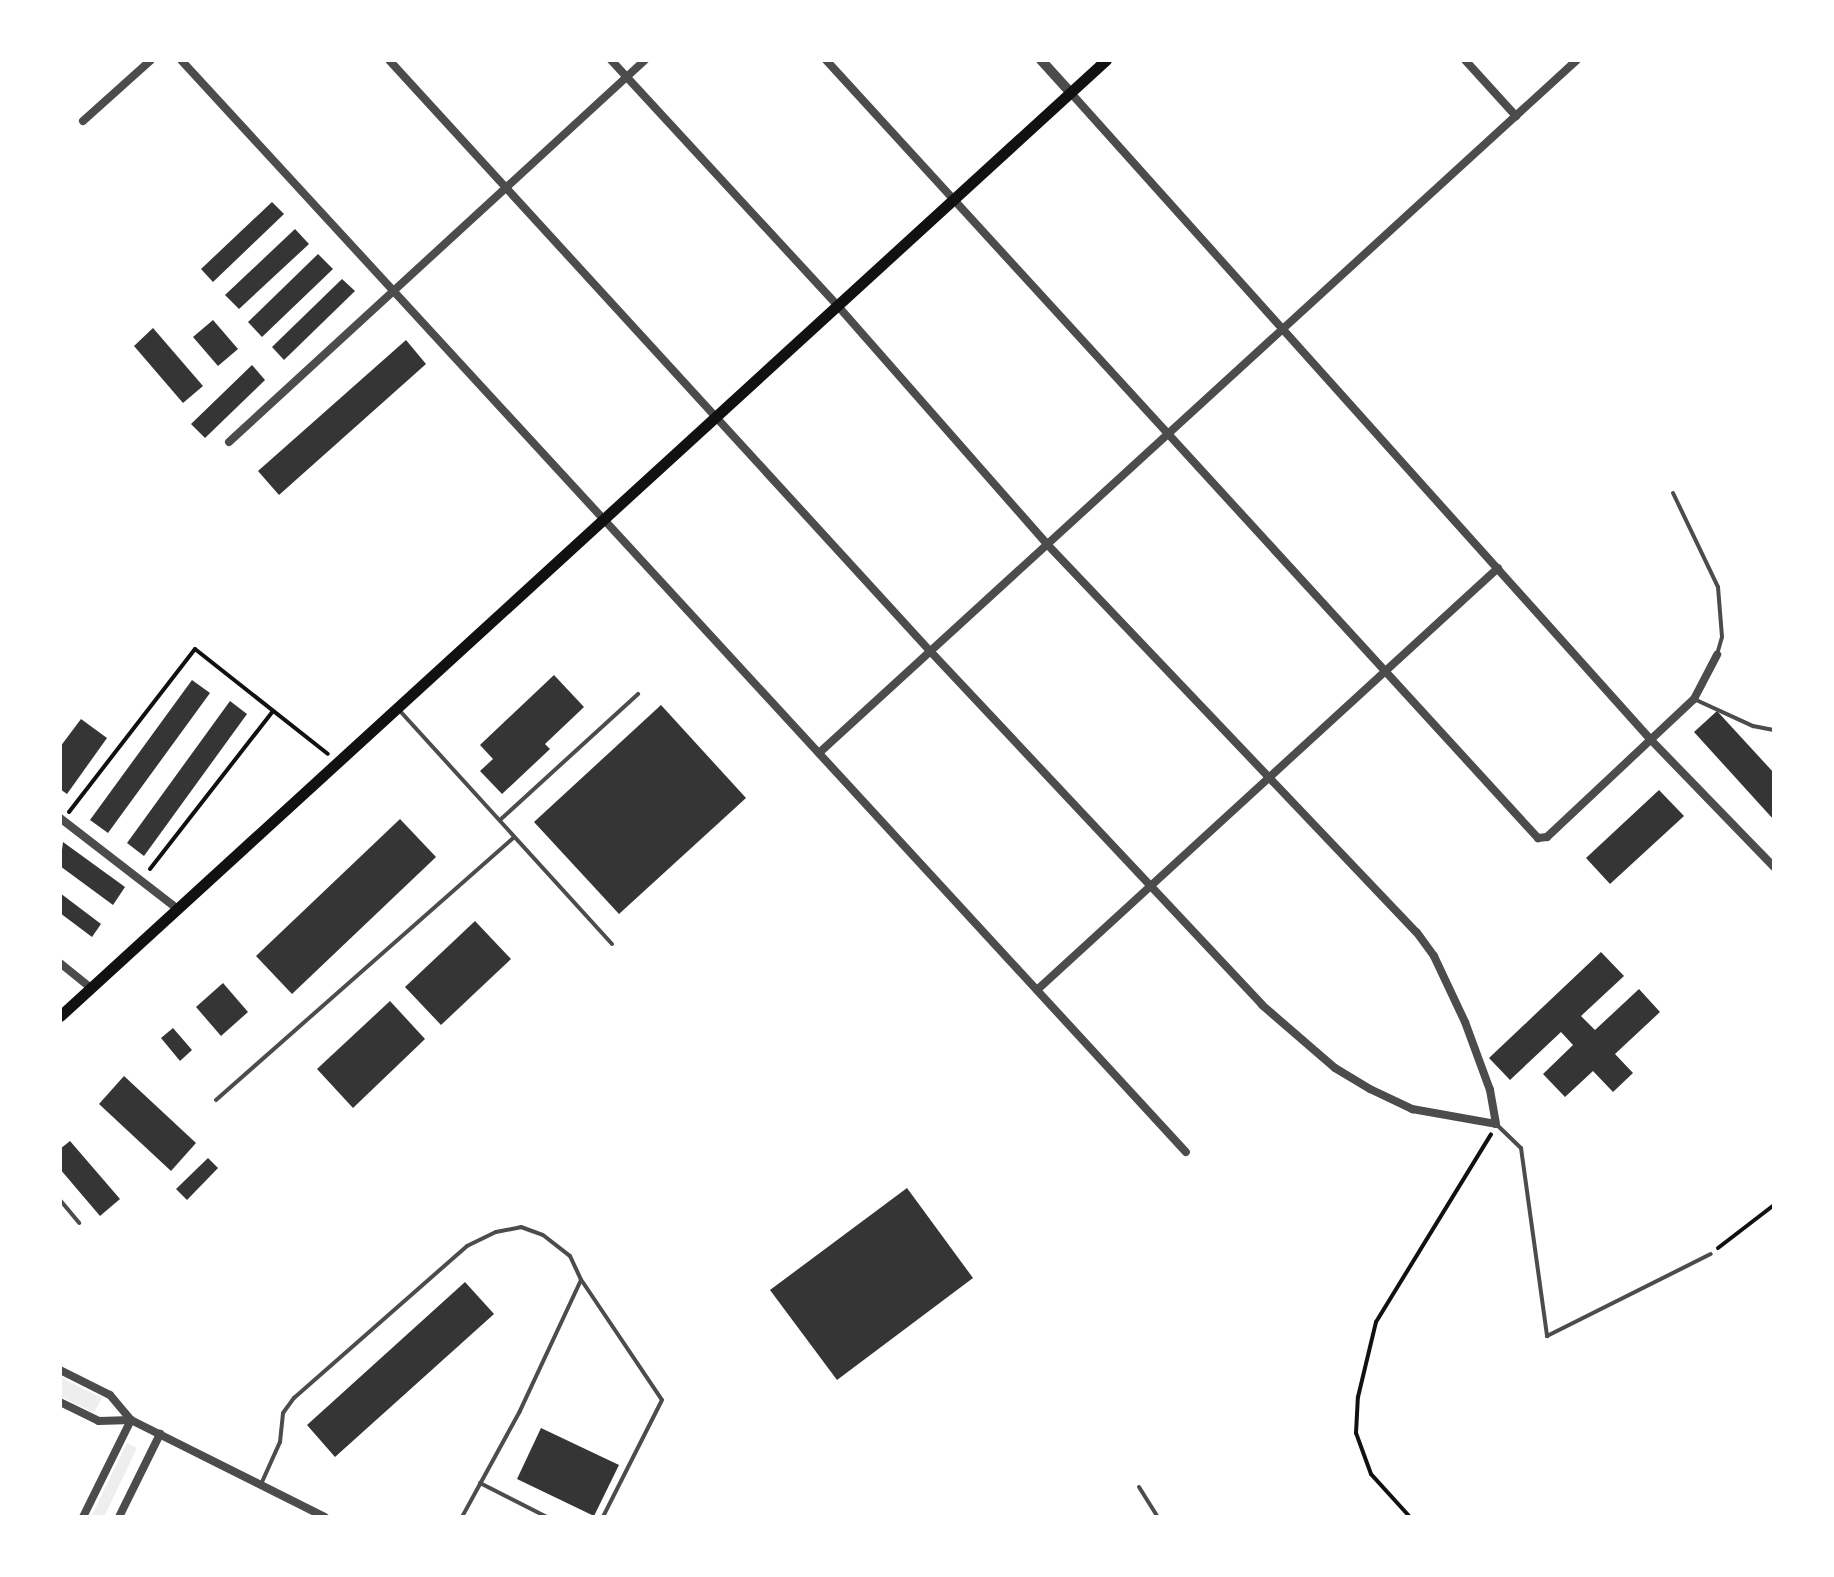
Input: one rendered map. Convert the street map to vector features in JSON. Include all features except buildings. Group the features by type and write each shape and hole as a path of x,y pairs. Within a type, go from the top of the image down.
{"main road":[{"path":"60,1016 606,522 1106,60"}],"street":[{"path":"83,122 151,60"},
{"path":"181,60 1186,1152"},
{"path":"389,60 930,651 1262,1005 1334,1068 1412,1108 1496,1124 1479,1059 1434,956 1047,544 838,306 611,60"},
{"path":"229,442 644,60"},
{"path":"826,60 1538,838 1547,837 1694,699 1717,655"},
{"path":"1041,60 1651,740 1774,867"},
{"path":"1465,60 1516,116"},
{"path":"819,753 1577,60"},
{"path":"1037,990 1498,568"},
{"path":"62,819 179,910"},
{"path":"60,964 92,988"},
{"path":"60,1370 110,1395 131,1420 325,1517"},
{"path":"60,1402 99,1421 131,1420"},
{"path":"83,1517 131,1420"},
{"path":"119,1517 160,1434"}],"lane":[{"path":"1673,493 1718,587 1722,637 1717,655"},
{"path":"500,820 638,694"},
{"path":"1694,699 1753,726 1774,730"},
{"path":"400,710 612,944"},
{"path":"216,1100 514,837"},
{"path":"1496,1124 1520,1148 1547,1336 1710,1254"},
{"path":"60,1200 79,1223"},
{"path":"260,1486 280,1442 286,1407 467,1246 496,1232 531,1230 570,1256 581,1280 662,1400 603,1517"},
{"path":"462,1517 547,1358 581,1280"},
{"path":"480,1483 547,1517"},
{"path":"1139,1487 1158,1517"}],"path":[{"path":"62,819 195,649 340,764"},
{"path":"141,880 273,711"},
{"path":"1410,1517 1371,1474 1356,1433 1358,1396 1376,1322 1496,1124"},
{"path":"1710,1254 1774,1205"}],"shaded area":[{"path":"60,1377 102,1398 94,1413 60,1396"},
{"path":"127,1443 137,1448 104,1517 91,1517"}]}
